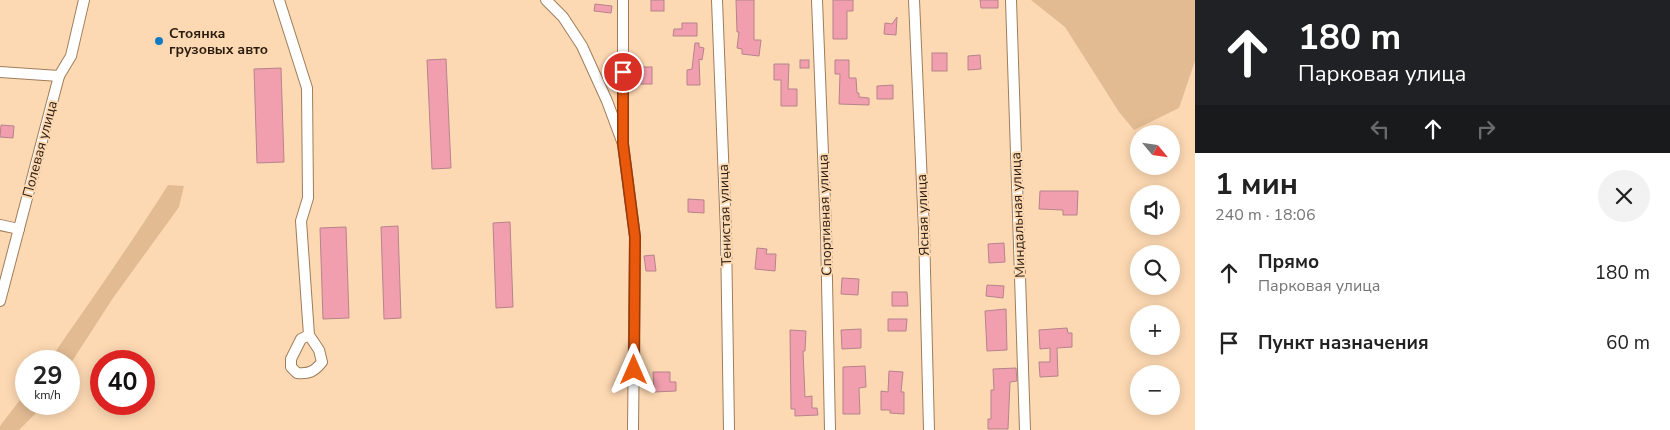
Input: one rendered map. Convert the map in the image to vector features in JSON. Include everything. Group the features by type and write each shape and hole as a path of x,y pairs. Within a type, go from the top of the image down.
{"street":[{"name":"Полевая улица","path":"0,301 59,76 71,56 84,0"},
{"path":"279,0 307,88 308,198 301,221 309,335"},
{"path":"546,0 563,17 582,46 607,101 623,144"},
{"path":"622,0 623,144 635,237 633,430"},
{"name":"Тенистая улица","path":"717,0 726,234 729,430"},
{"name":"Спортивная улица","path":"817,0 826,231 830,430"},
{"name":"Ясная улица","path":"914,0 924,231 929,430"},
{"name":"Миндальная улица","path":"1011,0 1025,430"},
{"path":"0,72 59,76"},
{"path":"0,225 19,228"}],"shaded area":[{"path":"1031,0 1195,0 1195,61 1179,108 1144,125 1130,125 1119,112 1065,27"},
{"path":"168,185 184,186 179,207 113,298 79,350 57,350"},
{"path":"15,406 15,415 34,415 19,430 0,430 0,426"}],"building":[{"path":"651,0 664,0 664,11 651,11"},
{"path":"736,0 754,0 754,40 761,40 759,56 742,54 742,49 737,48 739,32 737,32"},
{"path":"833,0 853,0 853,11 847,11 847,39 833,39"},
{"path":"980,0 998,0 998,8 981,8"},
{"path":"595,4 612,6 611,13 594,11"},
{"path":"897,17 896,35 884,34 885,23 892,24"},
{"path":"682,23 697,23 697,36 673,36 674,29 682,29"},
{"path":"695,43 699,43 699,47 704,48 702,60 699,59 700,85 687,85 687,70 692,69"},
{"path":"932,53 947,53 947,71 932,71"},
{"path":"980,55 981,69 968,70 968,56"},
{"path":"446,59 451,168 432,169 427,60"},
{"path":"800,60 809,60 809,68 800,68"},
{"path":"835,60 849,60 849,78 856,78 857,93 859,93 859,97 869,98 869,105 839,104 840,74 835,74"},
{"path":"774,64 789,64 788,89 797,89 797,106 781,106 781,80 774,80"},
{"path":"638,67 652,67 652,84 638,84"},
{"path":"281,68 284,162 257,163 254,69"},
{"path":"893,85 893,99 877,99 877,86"},
{"path":"1,125 14,126 13,138 0,137"},
{"path":"1040,191 1078,191 1077,215 1063,215 1063,210 1039,209"},
{"path":"688,199 704,200 704,213 688,212"},
{"path":"510,222 513,307 496,308 493,223"},
{"path":"398,226 401,318 384,319 381,227"},
{"path":"346,227 349,318 323,319 320,228"},
{"path":"1004,243 1005,262 989,263 988,244"},
{"path":"757,248 767,249 766,254 776,254 775,271 755,269"},
{"path":"654,255 656,271 646,271 644,256"},
{"path":"842,278 859,279 858,295 841,294"},
{"path":"987,285 1004,286 1003,298 986,296"},
{"path":"892,292 907,292 908,306 892,306"},
{"path":"1006,309 1007,350 987,351 985,311"},
{"path":"888,319 907,319 906,331 888,331"},
{"path":"1067,328 1068,333 1072,333 1072,347 1057,348 1058,376 1040,377 1039,362 1050,362 1050,348 1040,349 1039,330"},
{"path":"861,329 861,348 842,349 841,330"},
{"path":"790,330 806,331 805,351 803,351 805,397 812,396 812,408 817,408 818,415 795,416 795,409 791,409"},
{"path":"865,366 866,387 859,388 860,414 843,414 843,367"},
{"path":"1016,368 1017,381 1010,382 1008,429 988,429 988,419 991,419 991,390 994,390 993,369"},
{"path":"889,371 903,372 901,392 904,392 904,414 890,413 890,410 881,410 881,391 888,392"},
{"path":"653,372 670,372 670,382 676,382 676,391 654,392"}],"place":[{"name":"Стоянка грузовых авто","path":"159,41"}],"route":[{"path":"623,72 623,144 635,237 634,370"}]}
